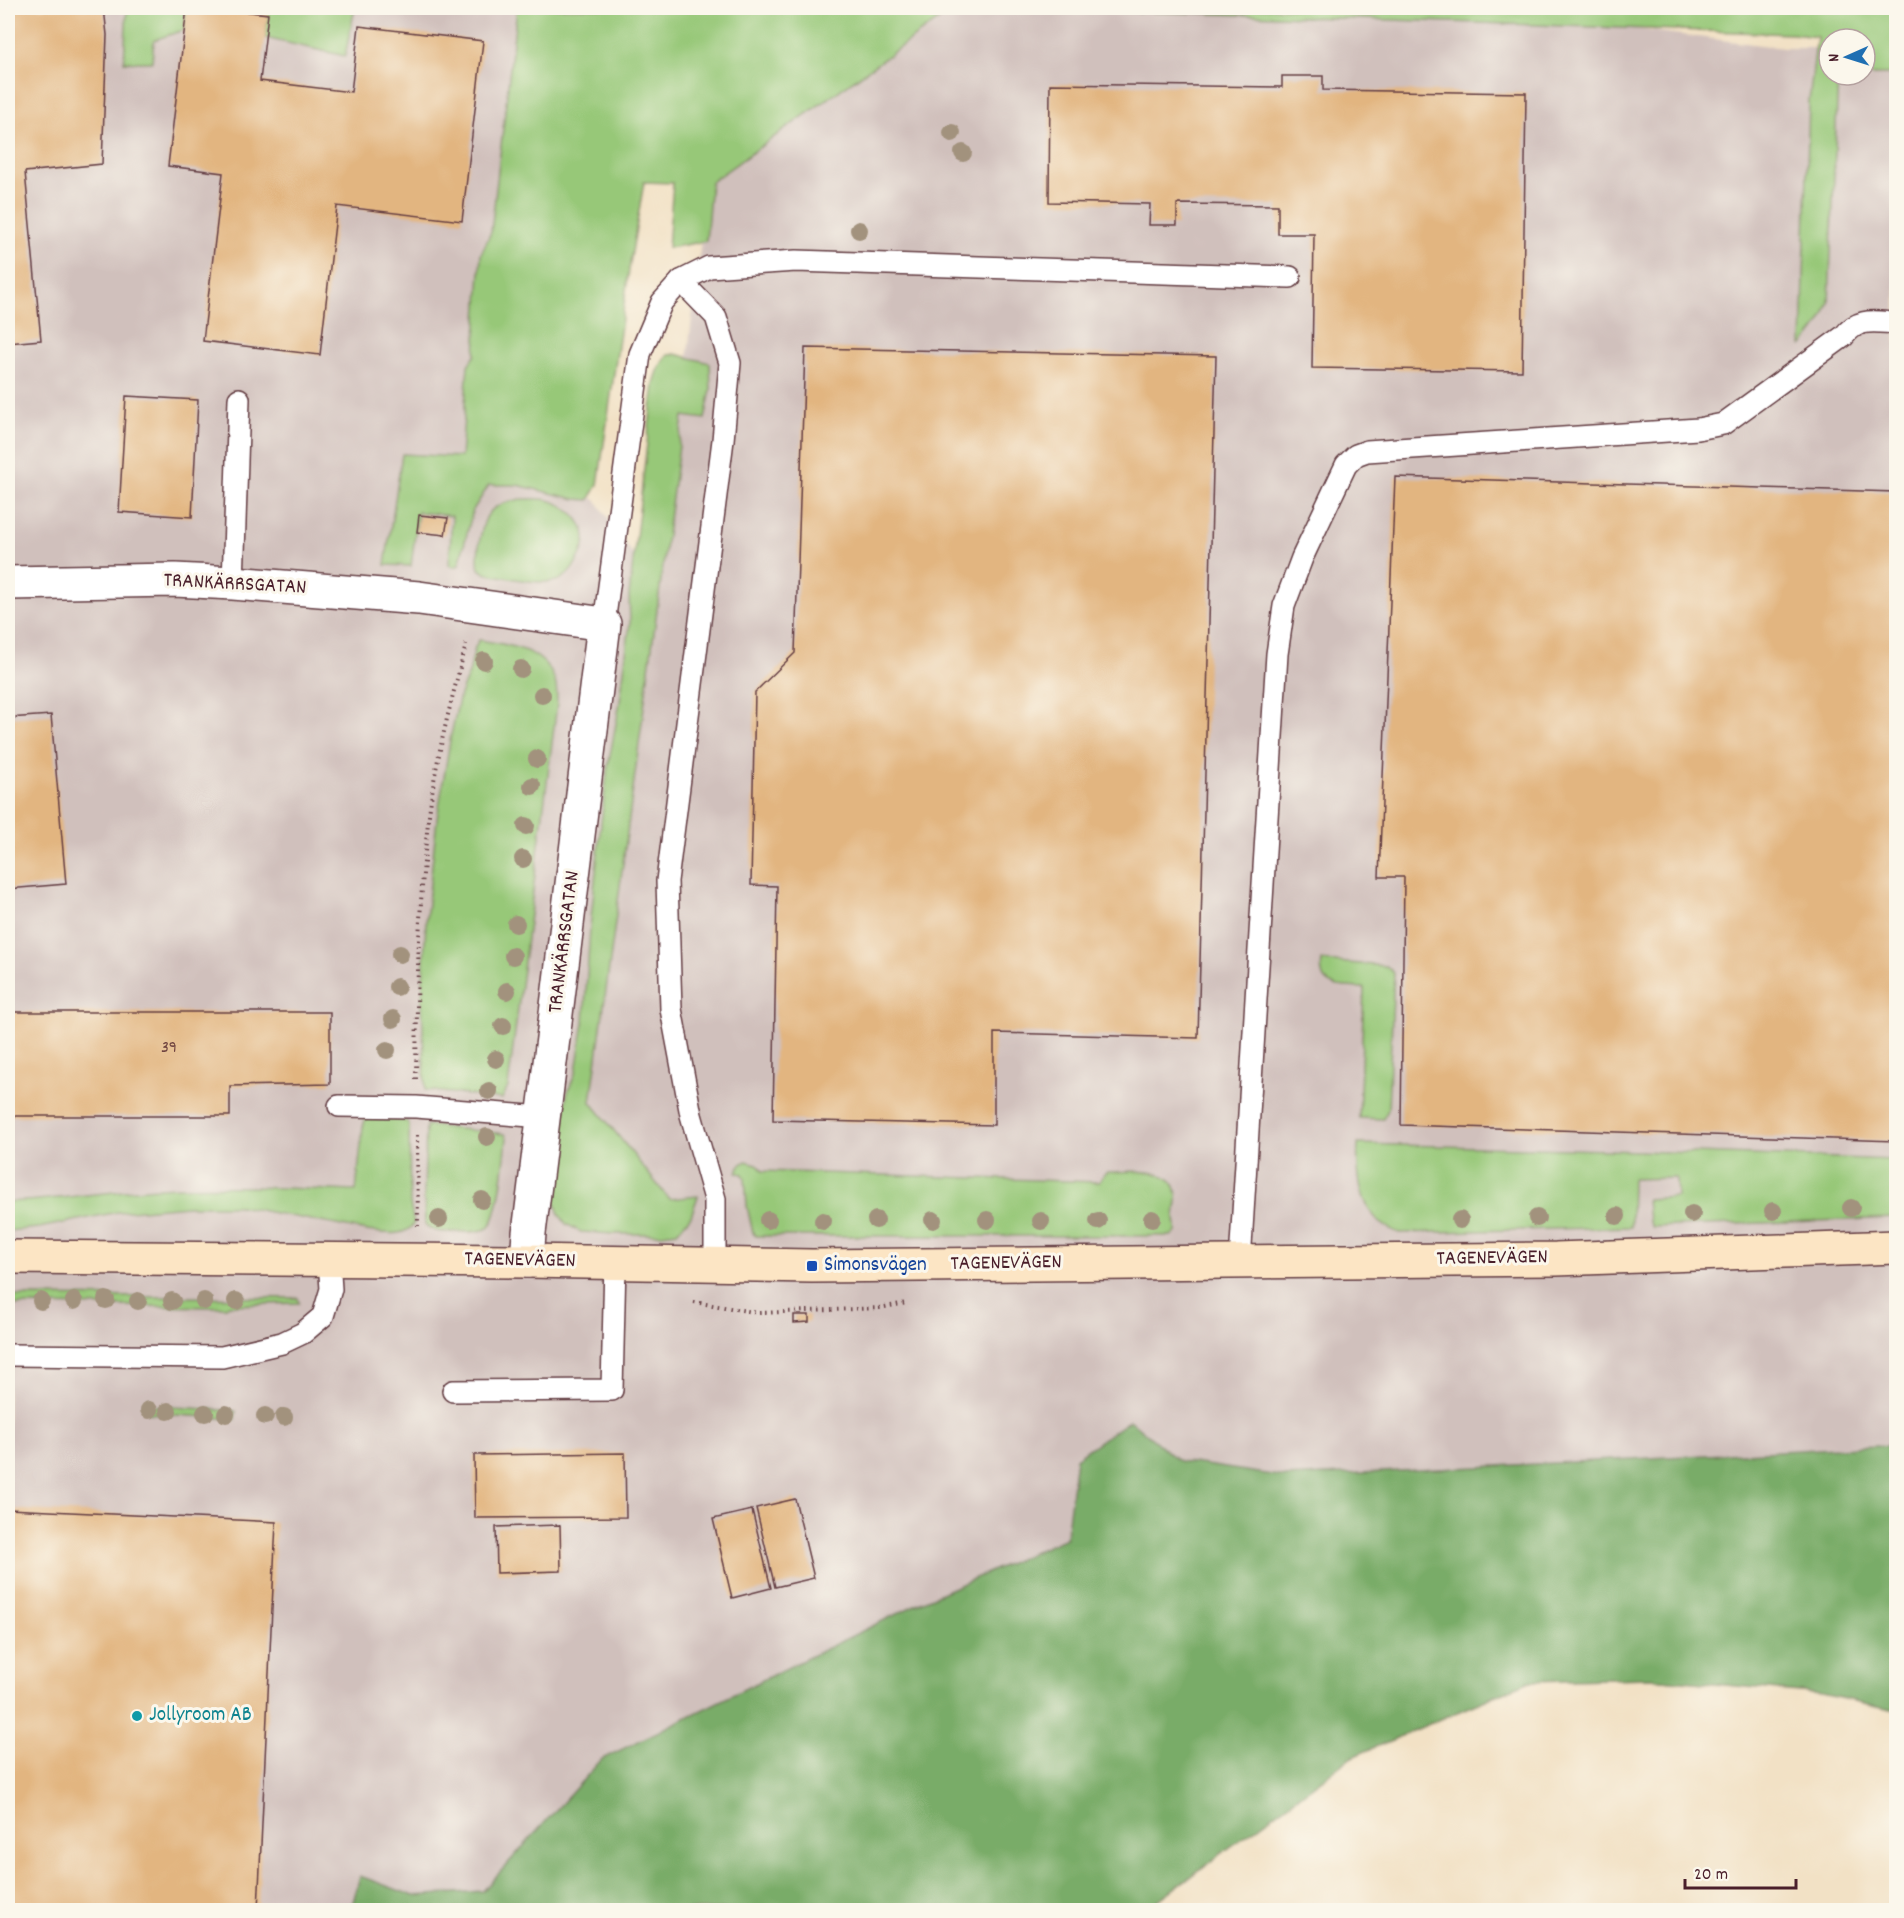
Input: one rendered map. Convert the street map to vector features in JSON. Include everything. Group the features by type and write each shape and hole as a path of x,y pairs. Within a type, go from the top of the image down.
{"street":[{"name":"TRANKÄRRSGATAN","path":"8,583 175,580 233,583 419,598 604,624 527,1261"},
{"name":"TAGENEVÄGEN","path":"8,1257 715,1263 812,1266 1556,1259 1896,1247"}],"lane":[{"name":"TRANKÄRRSGATAN","path":"604,624 639,354 662,302 681,281 709,267 796,261 1290,277"},
{"path":"681,281 716,317 730,363 723,440 667,881 671,1009 691,1115 715,1199 715,1263"},
{"path":"1240,1262 1277,654 1284,606 1302,558 1346,465 1356,455 1367,451 1698,429 1723,424 1844,336 1849,328 1866,321 1896,323"},
{"path":"233,583 239,399"},
{"path":"339,1106 416,1107 543,1117"},
{"path":"8,1355 222,1357 282,1344 303,1333 323,1316 331,1289 329,1260"},
{"path":"453,1391 612,1390 615,1262"}],"path":[{"path":"418,1260 416,1107 419,907 429,813 441,750 476,606"}],"shaded area":[{"path":"8,8 524,8 487,456 596,500 660,594 709,171 924,8 1469,8 1784,48 1817,48 1817,87 1877,87 1877,48 1896,47 1896,1445 1286,1477 1179,1461 1130,1420 1076,1458 1066,1538 921,1602 602,1759 483,1891 414,1896 360,1876 351,1910 8,1910"}],"green space":[{"path":"127,8 187,8 184,30 154,40 152,62 124,62"},
{"path":"215,8 355,8 345,56 265,38 268,14"},
{"path":"517,8 1896,8 1896,75 1877,75 1877,27 1817,27 1817,37 1793,34 1191,13 951,11 711,182 706,241 668,248 673,183 644,182 598,485 589,500 575,499 517,485 489,485 473,510 459,565 454,567 449,565 452,516 418,512 411,566 385,565 402,454 461,457 468,365 475,355 481,254 491,232"},
{"path":"1817,37 1817,87 1838,87 1829,302 1818,326 1802,346 1809,101"},
{"path":"675,354 710,363 711,390 705,419 683,416 591,1102 669,1199 698,1196 691,1216 677,1232 614,1234 581,1232 566,1224 559,1214 555,1203 556,1172 567,1094 576,1071 584,1022 590,928 601,823 630,622 629,596 654,384 663,361 668,355"},
{"path":"520,499 541,499 554,502 572,513 581,524 584,530 584,544 578,560 565,577 541,582 487,574 479,569 480,540 486,518 495,507"},
{"path":"479,640 515,647 536,656 552,673 557,692 508,1087 502,1099 425,1090 422,1001 426,921 437,819 460,694"},
{"path":"1322,961 1386,966 1394,973 1388,1110 1383,1119 1359,1118 1364,988 1333,985 1328,982 1322,971"},
{"path":"370,1118 407,1121 409,1124 410,1203 414,1224 399,1233 367,1231 239,1206 188,1206 118,1212 39,1228 8,1231 8,1202 181,1187 356,1191 363,1127 365,1120"},
{"path":"426,1125 505,1134 507,1138 499,1200 496,1213 488,1228 472,1232 443,1232 435,1231 425,1225"},
{"path":"1358,1144 1896,1160 1896,1218 1652,1227 1649,1222 1647,1199 1677,1197 1676,1178 1632,1179 1631,1227 1400,1233 1387,1227 1369,1209 1360,1184"},
{"path":"746,1161 757,1164 763,1171 1099,1182 1108,1172 1149,1172 1168,1178 1174,1185 1177,1194 1176,1232 1171,1236 755,1236 747,1206 745,1179 743,1174 737,1173 739,1166"},
{"path":"8,1296 298,1298 299,1303 229,1305 226,1307 8,1305"},
{"path":"144,1405 236,1411 235,1419 149,1413"},
{"path":"1130,1420 1179,1461 1286,1477 1896,1445 1896,1710 1821,1694 1650,1678 1530,1681 1352,1757 1145,1910 351,1910 360,1876 414,1896 483,1891 602,1759 921,1602 1066,1538 1076,1458"}],"building":[{"path":"8,8 104,8 107,35 102,164 25,172 41,340 8,343"},
{"path":"187,8 215,8 268,14 260,81 351,92 359,26 483,41 462,221 337,206 320,355 203,341 223,173 168,166"},
{"path":"1282,76 1323,76 1323,90 1526,93 1522,371 1312,368 1314,234 1278,234 1278,205 1177,204 1177,225 1149,225 1150,204 1049,202 1050,84 1282,87"},
{"path":"805,348 1216,356 1198,1038 994,1033 994,1125 773,1120 777,886 751,885 755,692 795,653"},
{"path":"126,396 198,400 192,517 119,512"},
{"path":"1395,477 1896,492 1896,1141 1401,1125 1404,877 1379,877"},
{"path":"419,515 448,518 445,535 417,532"},
{"path":"51,715 66,884 8,889 8,718"},
{"path":"8,1012 330,1012 330,1084 230,1086 230,1116 8,1116"},
{"path":"794,1315 809,1315 809,1322 794,1323"},
{"path":"625,1453 626,1517 475,1518 474,1455"},
{"path":"795,1499 814,1578 775,1587 756,1508"},
{"name":"Jollyroom AB","path":"8,1509 276,1522 258,1910 8,1910"},
{"path":"752,1510 771,1588 732,1598 713,1519"},
{"path":"560,1525 561,1571 497,1573 496,1527"}],"place":[{"name":"Simonsvägen","path":"812,1266"},
{"name":"Jollyroom AB","path":"137,1716"}]}
